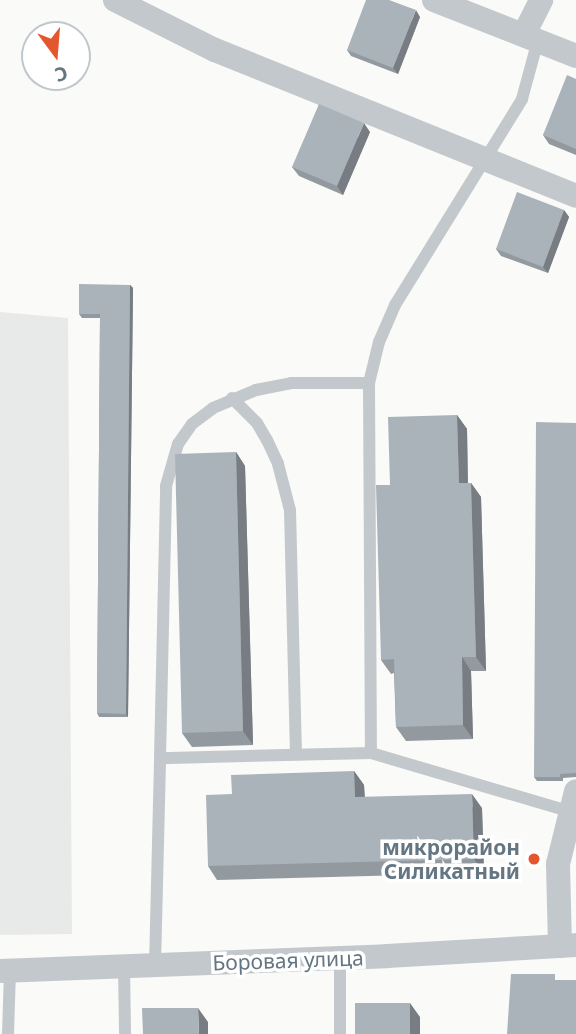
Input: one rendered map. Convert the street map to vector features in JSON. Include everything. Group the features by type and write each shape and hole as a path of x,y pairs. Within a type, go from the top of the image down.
{"street":[{"path":"115,0 215,50 576,196"},
{"path":"434,0 576,56"},
{"path":"531,37 541,0"},
{"path":"568,945 558,864 573,802"},
{"name":"Боровая улица","path":"5,971 340,958 568,945"}],"lane":[{"path":"371,752 369,383 379,342 395,305 522,99 531,37"},
{"path":"155,966 166,486 178,444 192,424 232,398 290,383 369,383"},
{"path":"232,398 257,423 267,440 278,464 290,510 296,753"},
{"path":"160,758 371,752 573,802"},
{"path":"340,958 340,1034"},
{"path":"124,967 125,1034"},
{"path":"5,971 8,1034"}],"shaded area":[{"path":"0,312 68,318 72,934 0,935"}],"building":[{"path":"366,0 389,0 416,10 393,68 347,50"},
{"path":"567,75 576,79 576,149 543,135"},
{"path":"319,104 364,123 337,186 292,167"},
{"path":"517,192 564,210 543,267 496,249"},
{"path":"79,284 130,285 126,714 97,713 100,314 79,314"},
{"path":"457,415 459,483 471,483 476,657 462,657 463,725 396,727 394,659 381,660 376,485 390,485 388,417"},
{"path":"536,422 576,423 576,773 560,774 560,777 534,777"},
{"path":"236,452 243,731 182,733 175,454"},
{"path":"354,771 355,797 472,794 474,859 208,866 206,795 232,794 231,775"},
{"path":"511,974 555,974 555,980 576,980 576,1034 507,1034"},
{"path":"355,1003 410,1003 410,1034 355,1034"},
{"path":"142,1008 198,1008 199,1034 143,1034"}],"place":[{"name":"микрорайон Силикатный","path":"534,859"}]}
